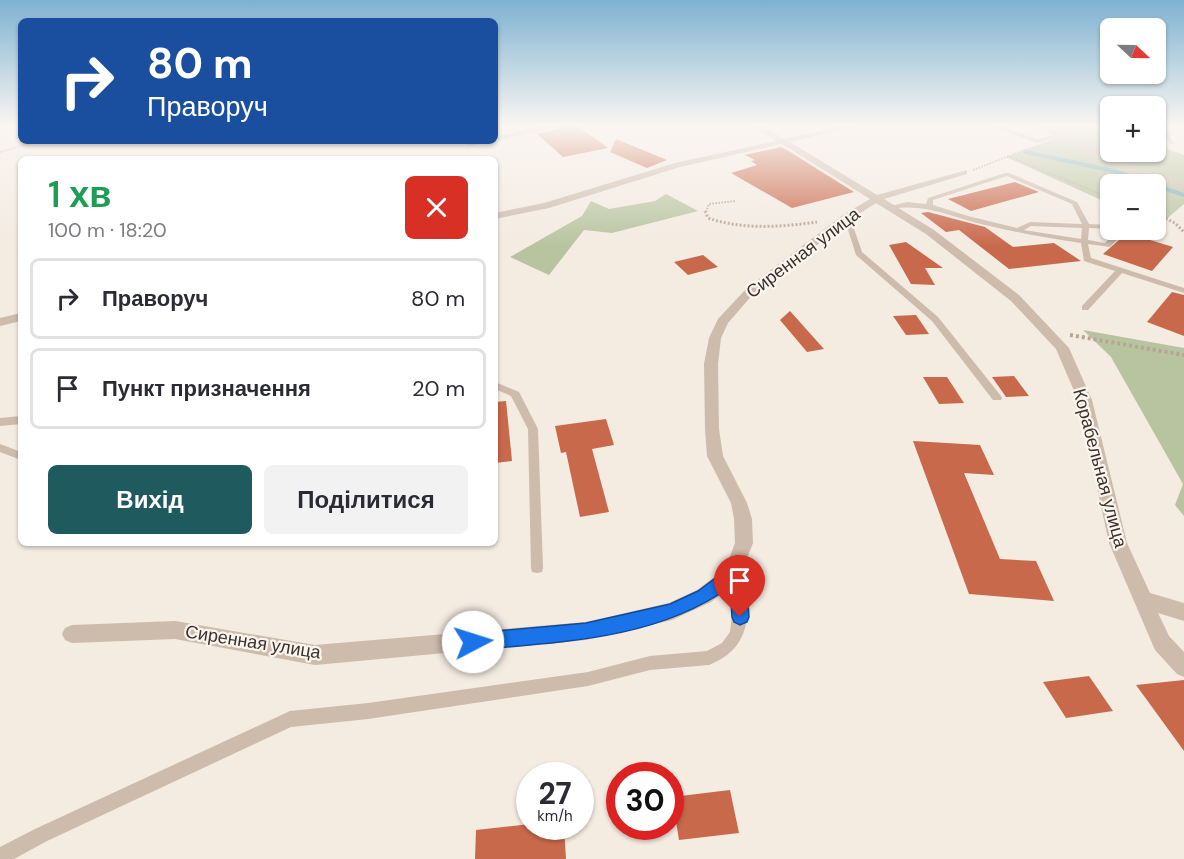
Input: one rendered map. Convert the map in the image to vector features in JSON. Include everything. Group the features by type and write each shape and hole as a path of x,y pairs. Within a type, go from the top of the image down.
{"street":[{"path":"498,215 546,206 678,165"},
{"name":"Корабельная улица","path":"822,165 930,232 1015,298 1062,348 1085,400 1118,543 1141,599"},
{"path":"1120,165 1184,186"},
{"name":"Сиренная улица","path":"72,634 175,630 315,655 586,631 672,611 704,596 724,582 737,562 744,543 743,519 739,503 715,456 712,429 711,364 715,338 722,322 750,291 847,217 964,172"},
{"path":"0,322 18,318"},
{"path":"1141,599 1184,612"},
{"path":"1141,599 1162,643 1184,667"}],"lane":[{"path":"929,206 930,199 1007,174 1075,203 1086,225 1084,241 1087,259 1184,291"},
{"path":"885,202 929,206 966,218 1018,230 1107,244 1112,240"},
{"path":"847,217 859,253 935,319 997,398"},
{"path":"1018,230 1030,224 1100,226"},
{"path":"1085,308 1120,270"},
{"path":"498,386 515,394 533,429 537,568"},
{"path":"0,422 18,420"},
{"path":"0,448 18,455"},
{"path":"0,857 52,830 290,719 368,711 588,679 651,663 709,658 727,648 737,634 741,608 737,562"}],"path":[{"path":"964,172 983,165"},
{"path":"1030,165 1100,195"},
{"path":"735,201 709,204 705,210 708,219 721,224 740,225 805,224 847,217"},
{"path":"1166,220 1184,232"},
{"path":"1044,330 1184,355"}],"green space":[{"path":"1024,165 1184,165 1184,204 1166,219 1166,174 1100,174 1100,199"},
{"path":"666,194 698,211 612,233 584,230 549,275 510,257 582,216 591,201 609,209 655,201"},
{"path":"1083,330 1184,348 1184,516 1175,505 1183,484 1111,357"}],"building":[{"path":"757,165 811,165 854,192 792,208 731,173"},
{"path":"1015,182 1039,192 971,211 948,199"},
{"path":"928,212 985,227 1013,247 1054,243 1081,261 1009,269 959,230 946,232 921,213"},
{"path":"1119,240 1150,240 1173,247 1152,271 1103,254"},
{"path":"906,242 943,268 925,268 935,285 911,284 889,245"},
{"path":"703,255 718,267 688,275 674,262"},
{"path":"1172,292 1184,295 1184,336 1147,322"},
{"path":"790,311 824,349 807,352 780,320"},
{"path":"916,315 929,334 906,335 893,316"},
{"path":"1014,376 1029,396 1006,397 992,377"},
{"path":"923,377 947,377 964,403 939,404"},
{"path":"506,401 512,461 498,463 498,402"},
{"path":"606,419 614,445 592,449 609,512 580,517 566,452 561,453 555,426"},
{"path":"913,441 980,445 994,475 964,473 1000,559 1036,561 1054,601 969,594"},
{"path":"1089,676 1113,711 1066,718 1043,682"},
{"path":"1184,680 1184,751 1136,685"},
{"path":"730,790 739,833 684,839 684,796"},
{"path":"516,826 516,840 565,840 566,859 475,859 476,830"}],"waterway":[{"path":"1086,165 1114,171 1184,195"}],"route":[{"path":"473,642 586,631 672,611 704,596 724,582 737,562 741,598 740,617"}]}
